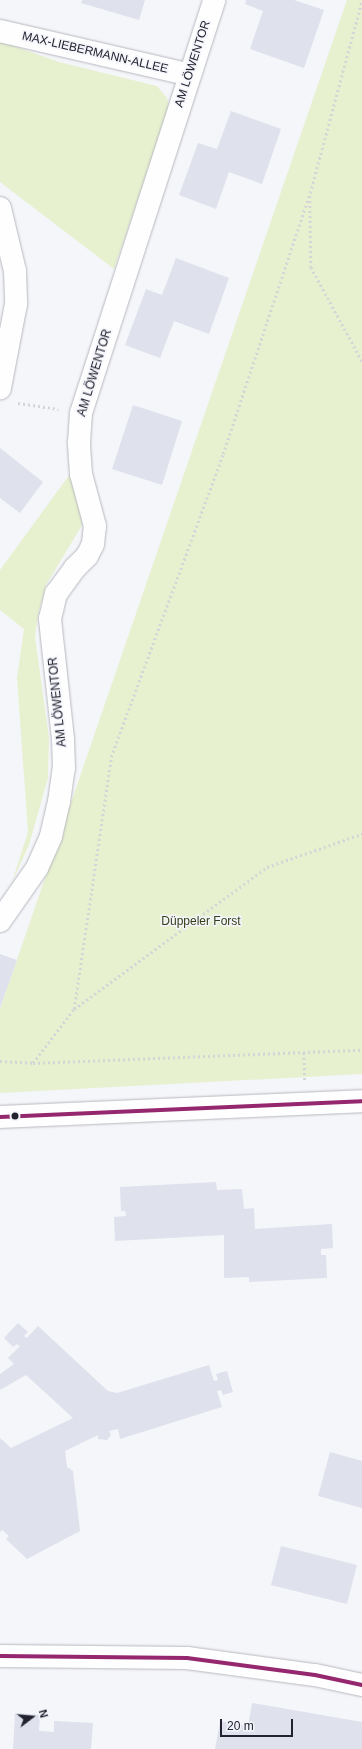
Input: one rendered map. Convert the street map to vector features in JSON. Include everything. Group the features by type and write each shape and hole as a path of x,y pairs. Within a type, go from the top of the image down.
{"street":[{"name":"AM LÖWENTOR","path":"0,921 37,868 51,836 60,802 64,768 63,739 50,619 56,594 75,568 87,556 94,544 96,526 81,474 79,442 81,413 214,0"},
{"name":"MAX-LIEBERMANN-ALLEE","path":"0,31 190,75"},
{"path":"0,208 15,271 16,304 7,395"},
{"path":"0,1117 362,1101"},
{"path":"0,1656 188,1658 315,1676 362,1685"}],"path":[{"path":"74,1009 111,757 223,454 310,193 362,0"},
{"path":"310,193 311,268 362,361"},
{"path":"7,395 81,413"},
{"path":"33,1063 74,1009 267,867 362,834"},
{"path":"0,1061 33,1063 362,1050"}],"green space":[{"name":"Düppeler Forst","path":"347,0 362,0 362,1074 0,1093 0,1009"},
{"path":"0,41 59,62 157,86 167,98 169,106 167,115 114,269 0,182"},
{"path":"70,474 84,515 81,527 46,585 38,614 35,637 49,738 48,778 29,845 12,882 28,832 17,678 24,629 0,610 0,570"}],"building":[{"path":"82,0 145,0 139,20 81,3"},
{"path":"246,0 294,0 324,10 304,68 250,49 263,11 245,4"},
{"path":"231,111 281,129 262,184 229,172 216,209 179,195 198,143 217,149"},
{"path":"176,258 229,278 209,334 174,321 160,358 125,345 146,289 162,295"},
{"path":"133,405 182,421 162,485 112,469"},
{"path":"0,448 43,482 20,513 0,498"},
{"path":"0,954 17,960 0,1008"},
{"path":"216,1182 217,1190 242,1189 244,1209 254,1208 255,1229 332,1224 333,1248 321,1249 321,1255 326,1255 327,1278 249,1282 249,1277 224,1278 224,1235 115,1241 114,1217 126,1216 125,1211 121,1211 120,1187"},
{"path":"18,1323 28,1332 24,1336 27,1338 38,1326 108,1391 117,1393 209,1365 214,1381 218,1380 216,1374 227,1371 233,1392 223,1395 221,1390 217,1391 222,1407 120,1439 118,1429 109,1431 111,1435 107,1440 98,1439 98,1435 65,1451 67,1467 73,1471 80,1531 27,1559 6,1539 9,1536 2,1530 0,1532 0,1438 11,1448 73,1418 26,1375 0,1390 0,1374 14,1364 8,1358 20,1346 17,1344 13,1347 4,1338"},
{"path":"330,1452 362,1461 362,1508 318,1496"},
{"path":"281,1546 357,1565 347,1604 271,1585"},
{"path":"252,1703 362,1722 362,1749 215,1749 220,1721 248,1726"},
{"path":"15,1713 40,1715 39,1731 54,1732 54,1721 93,1723 91,1749 13,1749"}],"transit line":[{"path":"0,1117 362,1101"},
{"path":"0,1656 187,1658 315,1675 362,1685"}]}
